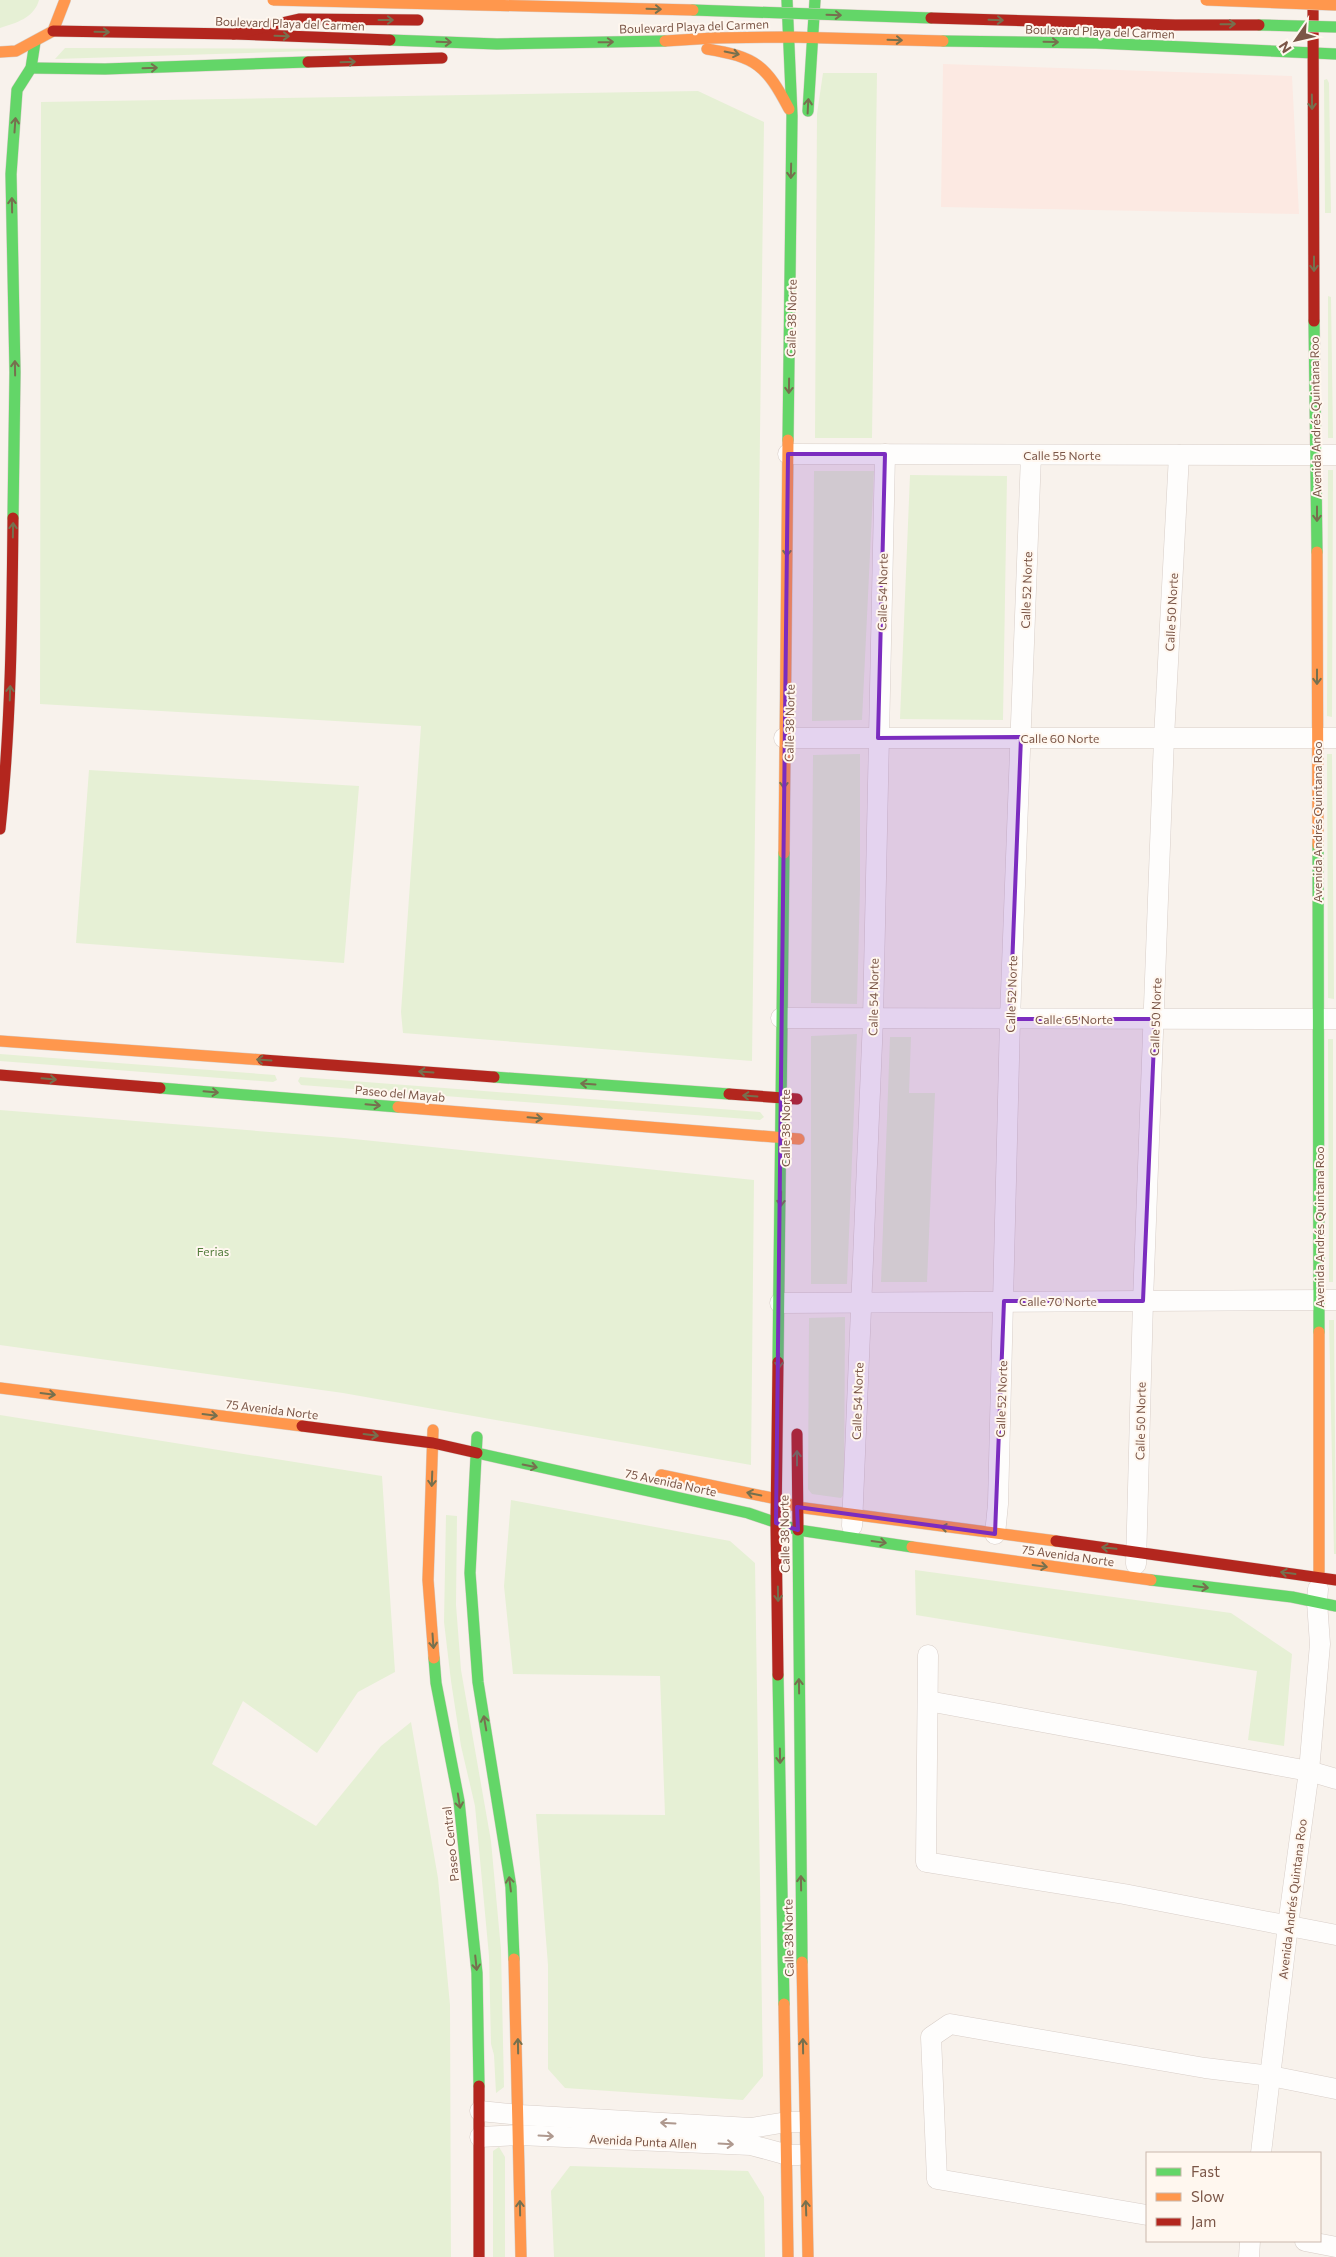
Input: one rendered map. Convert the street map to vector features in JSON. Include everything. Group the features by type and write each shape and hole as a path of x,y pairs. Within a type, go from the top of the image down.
{"main road":[{"path":"0,52 16,51 53,31 65,0"},
{"path":"272,0 489,4 1175,25 1234,24 1336,27"},
{"path":"714,25 722,7 721,0"},
{"name":"Calle 38 Norte","path":"787,0 792,116 800,454 799,738 795,1018 780,1098 793,1303 776,1523 782,1950 796,2155 788,2257"},
{"path":"807,122 811,37 815,0"},
{"path":"1206,0 1336,5"},
{"name":"Avenida Andrés Quintana Roo","path":"1313,0 1314,369 1326,455 1328,1578"},
{"path":"917,4 926,28 950,41"},
{"path":"685,41 714,25 772,13"},
{"path":"234,34 299,19 423,20"},
{"path":"1175,25 1228,37 1336,43"},
{"name":"Boulevard Playa del Carmen","path":"53,31 234,34 497,44 685,41 713,38 789,37 1096,42 1336,54"},
{"path":"685,41 704,49 736,54 752,60 774,79 792,116"},
{"path":"0,829 7,762 11,661 16,372 11,174 17,90 31,68 35,42"},
{"path":"477,56 497,44"},
{"path":"31,68 104,69 385,61 458,57"},
{"name":"Paseo del Mayab","path":"0,1040 799,1099"},
{"name":"Paseo del Mayab","path":"0,1075 799,1140"},
{"name":"75 Avenida Norte","path":"0,1388 433,1443 475,1454 748,1513 798,1530 1135,1578 1283,1596 1326,1604"},
{"name":"Calle 38 Norte","path":"797,1420 795,2122 796,2155 808,2257"},
{"name":"Paseo Central","path":"433,1430 428,1580 436,1683 459,1801 477,1974 480,2111 479,2257"},
{"path":"478,1436 475,1454 470,1573 478,1682 511,1887 518,2012 521,2257"},
{"name":"75 Avenida Norte","path":"647,1472 777,1500 797,1507 1138,1551 1328,1578"}],"street":[{"name":"Calle 55 Norte","path":"800,454 1326,455"},
{"name":"Calle 54 Norte","path":"851,1538 873,1019 885,454"},
{"name":"Calle 52 Norte","path":"995,1534 998,1504 1004,1301 1010,1020 1031,454"},
{"name":"Calle 50 Norte","path":"1135,1578 1138,1551 1143,1301 1164,738 1179,455"},
{"name":"Calle 60 Norte","path":"799,738 1326,738"},
{"name":"Calle 65 Norte","path":"795,1018 1010,1020 1327,1019"},
{"name":"Calle 70 Norte","path":"793,1303 1328,1300"},
{"name":"Avenida Andrés Quintana Roo","path":"1261,2152 1288,1925 1309,1771 1328,1578"},
{"name":"Avenida Andrés Quintana Roo","path":"1320,1644 1336,1610"},
{"path":"928,1655 926,1862 1124,1894 1336,1935"},
{"path":"928,1701 1309,1771 1336,1779"},
{"path":"1146,2215 937,2179 931,2036 950,2024 1205,2068 1271,2076 1336,2089"},
{"name":"Avenida Punta Allen","path":"480,2111 751,2128 795,2122"},
{"name":"Avenida Punta Allen","path":"480,2137 519,2135 751,2146 796,2155"},
{"path":"1249,2257 1250,2242"},
{"path":"1311,2242 1336,2246"}],"highlighted area":[{"path":"788,454 885,454 878,738 1021,737 1010,1019 1155,1019 1143,1301 1004,1301 995,1534 797,1507 798,1530 776,1523"}],"shaded area":[{"path":"943,64 1292,76 1299,214 941,207"}],"green space":[{"path":"0,0 39,0 37,6 24,19 0,28"},
{"path":"65,48 377,49 55,59"},
{"path":"823,73 877,73 872,438 815,438 817,114"},
{"path":"1327,79 1329,83 1331,213 1325,213 1324,80"},
{"path":"698,91 764,122 752,1061 403,1033 401,1012 421,726 40,704 41,102"},
{"path":"1328,296 1331,297 1333,438 1328,438"},
{"path":"1328,470 1333,470 1332,717 1327,716"},
{"path":"814,471 874,471 862,720 812,721"},
{"path":"910,475 1007,476 1003,720 900,719"},
{"path":"860,754 860,888 857,1004 811,1003 813,755"},
{"path":"1327,754 1332,754 1334,999 1328,998"},
{"path":"89,770 359,786 344,963 76,943"},
{"path":"857,1034 847,1284 811,1284 811,1036"},
{"path":"890,1037 911,1037 909,1093 935,1093 927,1282 881,1282"},
{"path":"1328,1039 1333,1039 1333,1282 1329,1282"},
{"path":"0,1054 275,1075 277,1080 273,1082 0,1061"},
{"path":"300,1077 760,1112 764,1117 760,1120 301,1085 298,1081"},
{"name":"Ferias","path":"0,1110 344,1138 754,1180 751,1465 343,1393 0,1345"},
{"path":"845,1317 844,1494 841,1498 812,1494 808,1489 809,1318"},
{"path":"1329,1320 1334,1320 1336,1554 1334,1554"},
{"path":"0,1415 382,1476 395,1672 358,1692 317,1753 243,1701 212,1764 316,1826 381,1746 411,1722 438,1878 450,2005 451,2257 0,2257"},
{"path":"511,1500 730,1541 755,1563 763,2076 743,2100 565,2088 548,2069 548,1965 536,1814 665,1815 660,1676 513,1674 504,1586"},
{"path":"446,1515 457,1516 456,1605 461,1670 491,1841 501,1950 504,2087 496,2093 494,2055 491,2044 489,1956 475,1806 461,1746 444,1622"},
{"path":"915,1570 1231,1613 1292,1654 1284,1746 1248,1740 1257,1671 916,1615"},
{"path":"499,2147 505,2157 505,2257 493,2257 493,2151"},
{"path":"570,2166 748,2171 764,2197 765,2257 554,2257 551,2191"}],"traffic: fast":[{"path":"787,0 792,116 788,440"},
{"path":"808,111 815,0"},
{"path":"693,10 931,18"},
{"path":"1259,25 1336,27"},
{"path":"390,40 497,44 665,41"},
{"path":"943,41 1096,43 1336,54"},
{"path":"13,518 15,372 11,174 17,90 31,68 35,42"},
{"path":"31,68 105,69 308,62"},
{"path":"1314,321 1317,552"},
{"path":"1318,845 1319,1332"},
{"path":"778,1362 784,853"},
{"path":"494,1077 729,1094"},
{"path":"160,1088 398,1107"},
{"path":"477,1437 470,1573 478,1682 511,1887 514,1959"},
{"path":"477,1453 748,1513 798,1530 912,1547"},
{"path":"798,1530 802,1962"},
{"path":"1151,1580 1292,1597 1336,1606"},
{"path":"434,1658 436,1683 459,1801 477,1973 479,2086"},
{"path":"778,1675 784,2004"}],"traffic: slow":[{"path":"0,52 16,51 53,31 65,0"},
{"path":"273,0 693,10"},
{"path":"1206,0 1336,5"},
{"path":"665,41 789,37 943,41"},
{"path":"707,49 737,56 758,66 773,82 789,109"},
{"path":"784,853 788,440"},
{"path":"1317,552 1318,845"},
{"path":"0,1041 263,1060"},
{"path":"398,1107 799,1139"},
{"path":"1319,1332 1319,1577"},
{"path":"0,1388 302,1426"},
{"path":"433,1430 428,1580 434,1658"},
{"path":"661,1475 777,1499 797,1507 1056,1541"},
{"path":"912,1547 1151,1580"},
{"path":"514,1959 521,2257"},
{"path":"802,1962 808,2257"},
{"path":"784,2004 788,2257"}],"traffic: jam":[{"path":"1313,4 1314,321"},
{"path":"931,18 1175,25 1259,25"},
{"path":"234,34 299,19 418,20"},
{"path":"53,31 234,34 390,40"},
{"path":"308,62 442,58"},
{"path":"0,829 9,712 13,518"},
{"path":"263,1060 494,1077"},
{"path":"0,1075 160,1088"},
{"path":"729,1094 797,1099"},
{"path":"778,1362 776,1523 778,1675"},
{"path":"302,1426 433,1443 477,1453"},
{"path":"797,1434 798,1530"},
{"path":"1056,1541 1336,1580"},
{"path":"479,2086 479,2257"}]}
